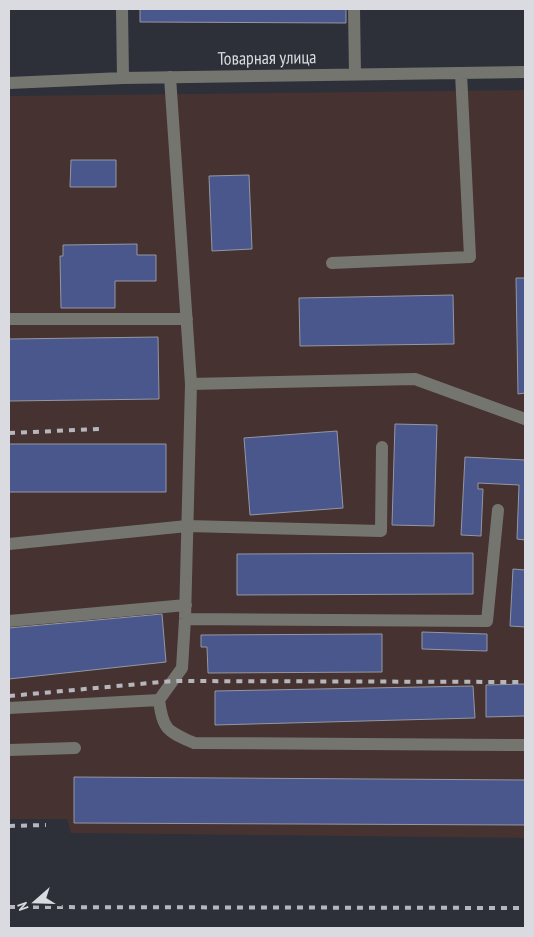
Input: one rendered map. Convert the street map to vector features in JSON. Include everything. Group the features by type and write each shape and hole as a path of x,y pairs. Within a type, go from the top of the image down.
{"street":[{"path":"122,9 123,78"},
{"path":"354,9 355,74"},
{"name":"Товарная улица","path":"9,83 123,78 525,72"},
{"path":"332,263 470,257 461,73"},
{"path":"170,77 191,384 186,605 182,668 159,700 162,720 171,733 194,743 525,745"},
{"path":"9,319 187,319"},
{"path":"191,384 415,378 525,419"},
{"path":"9,544 188,526 381,531 382,447"},
{"path":"185,619 487,621 498,510"},
{"path":"9,621 186,605"},
{"path":"9,708 159,700"},
{"path":"9,750 75,748"}],"shaded area":[{"path":"525,90 525,838 71,833 67,819 9,819 9,96"}],"building":[{"path":"140,9 346,9 346,23 140,22"},
{"path":"71,160 116,160 116,187 70,187"},
{"path":"249,175 252,249 212,251 209,176"},
{"path":"137,244 137,255 156,255 156,281 115,281 115,308 61,308 60,256 63,256 63,245"},
{"path":"516,278 525,278 525,393 518,394"},
{"path":"453,295 454,344 300,346 299,298"},
{"path":"158,337 159,399 9,401 9,339"},
{"path":"395,424 437,425 434,526 392,525"},
{"path":"337,431 343,508 250,515 244,438"},
{"path":"9,444 166,444 166,492 9,492"},
{"path":"465,457 525,460 525,540 517,539 519,485 478,483 478,489 483,489 481,536 461,535"},
{"path":"473,553 473,594 237,595 237,554"},
{"path":"513,569 525,570 525,627 510,626"},
{"path":"162,614 166,662 9,679 9,628"},
{"path":"422,632 487,634 487,651 422,649"},
{"path":"382,634 382,672 208,673 207,647 201,647 201,635"},
{"path":"525,684 525,716 486,717 486,685"},
{"path":"473,686 475,718 215,725 215,691"},
{"path":"74,777 525,780 525,825 74,823"}],"railway":[{"path":"9,433 99,429"},
{"path":"9,696 172,681 525,682"},
{"path":"9,826 46,825"},
{"path":"9,907 525,908"}]}
